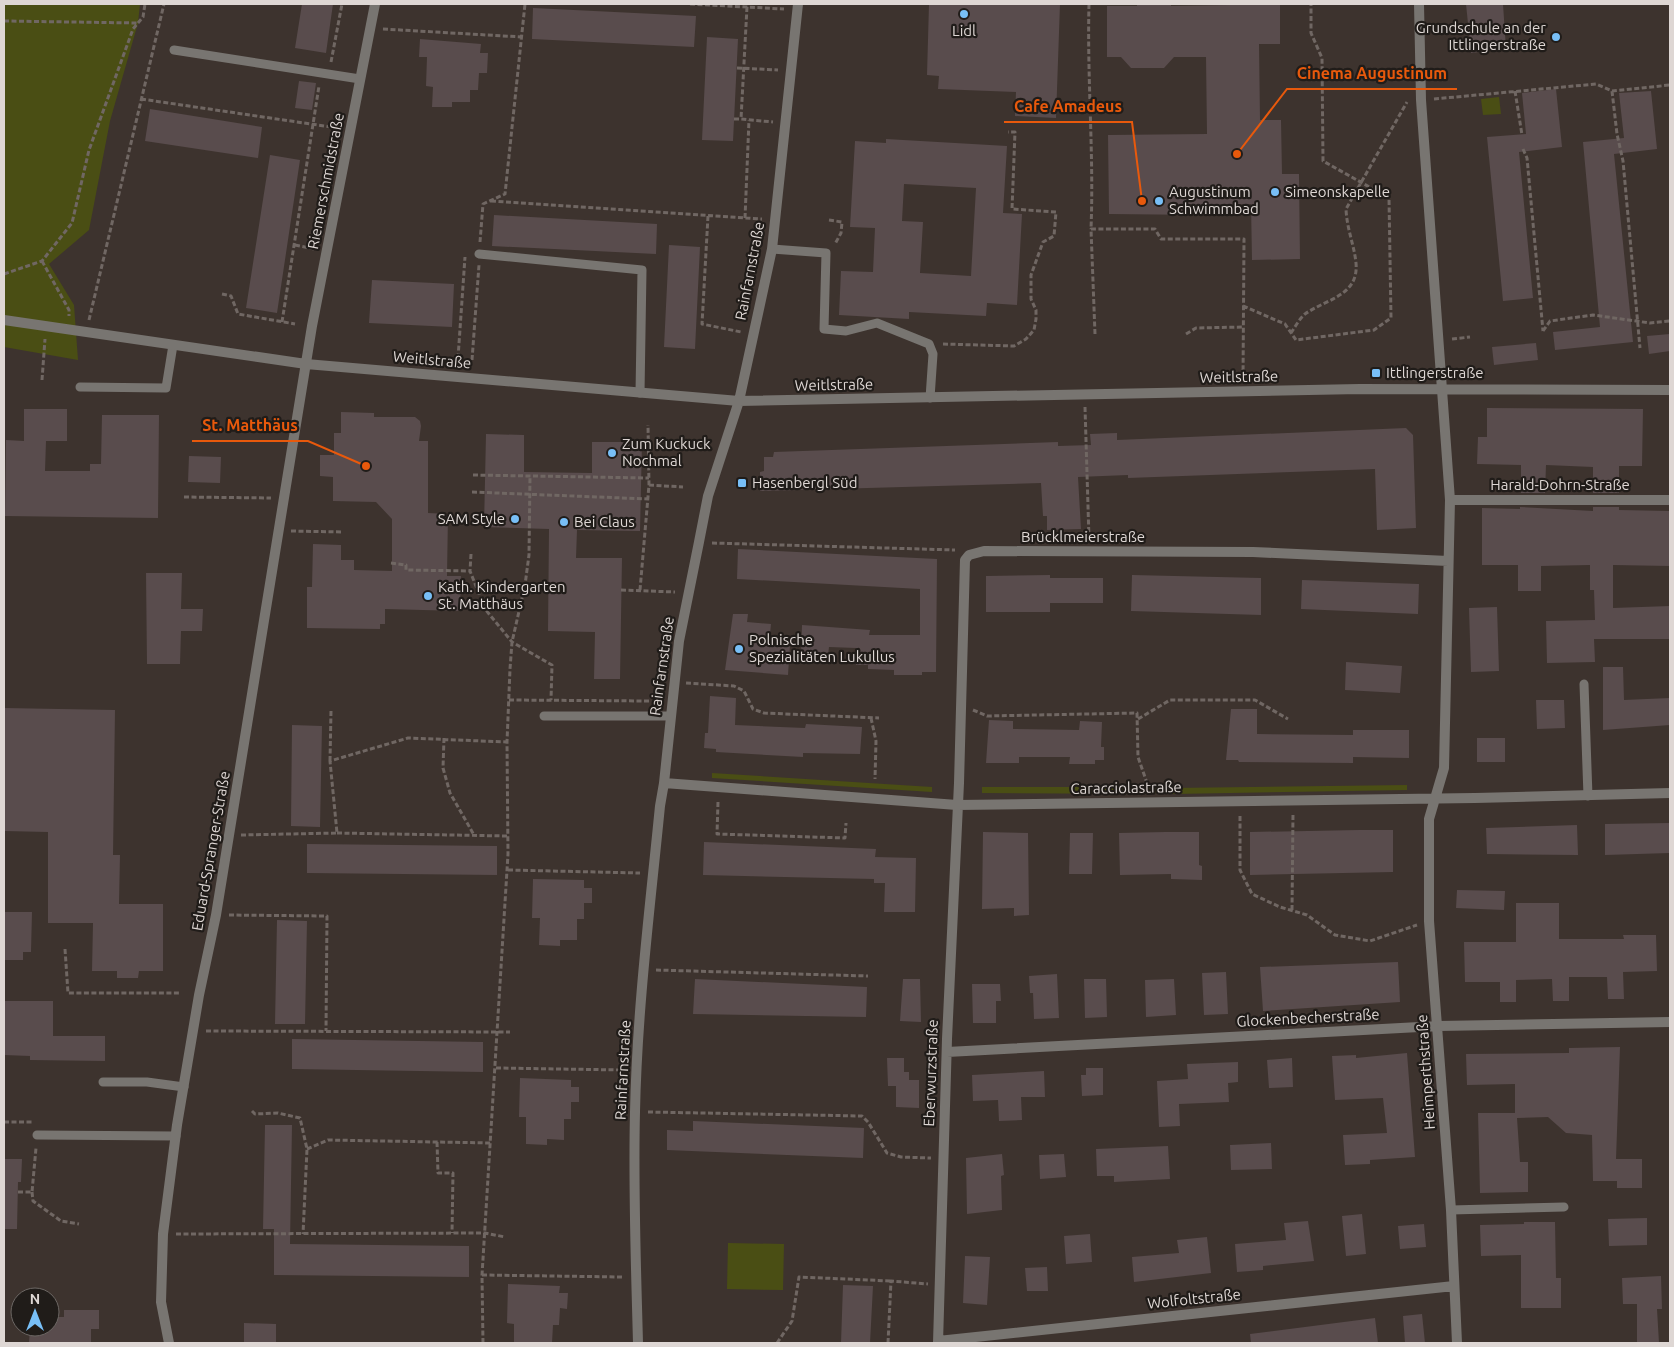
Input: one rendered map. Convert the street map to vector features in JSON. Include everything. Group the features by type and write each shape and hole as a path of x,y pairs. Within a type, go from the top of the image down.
{"street":[{"name":"Riemerschmidstraße","path":"306,364 374,4"},
{"path":"1419,4 1421,100 1440,389 1450,500 1444,768 1435,799"},
{"name":"Rainfarnstraße","path":"638,1343 635,1111 637,1070 643,970 664,783 673,682 708,496 738,401 772,249 798,7"},
{"name":"Weitlstraße","path":"4,320 306,364 738,401 1440,389 1670,390"},
{"name":"Eduard-Spranger-Straße","path":"169,1343 161,1302 163,1234 176,1136 193,1031 230,835 306,364"},
{"name":"Harald-Dohrn-Straße","path":"1450,500 1670,500"},
{"name":"Brücklmeierstraße","path":"969,555 984,552 1253,552 1448,561"},
{"path":"957,805 963,566 969,555"},
{"name":"Caracciolastraße","path":"664,783 957,805 1435,799 1670,793"},
{"name":"Heimperthstraße","path":"1435,799 1429,819 1429,921 1451,1210 1458,1343"},
{"name":"Eberwurzstraße","path":"938,1342 938,1284 957,805"},
{"name":"Glockenbecherstraße","path":"947,1052 1438,1026 1670,1022"},
{"name":"Wolfoltstraße","path":"938,1342 1454,1286"}],"lane":[{"path":"174,50 360,79"},
{"path":"772,249 826,253 824,329 846,331 877,323 929,344 933,354 930,398"},
{"path":"480,254 642,270 640,393"},
{"path":"80,388 166,388 173,345"},
{"path":"1584,684 1588,796"},
{"path":"544,716 670,716"},
{"path":"103,1082 147,1082 184,1087"},
{"path":"38,1135 176,1136"},
{"path":"1451,1210 1564,1207"}],"path":[{"path":"4,274 42,260 72,222 89,150 133,29 143,16 145,4"},
{"path":"86,332 164,4"},
{"path":"282,322 321,73 330,66 342,4"},
{"path":"472,360 483,204 505,194 525,4"},
{"path":"690,4 798,7"},
{"path":"1089,4 1088,63 1092,156 1091,229 1095,334"},
{"path":"1243,306 1285,324 1296,340 1374,330 1391,318 1389,198 1323,161 1322,58 1311,34 1311,4"},
{"path":"741,119 747,7"},
{"path":"4,21 138,23"},
{"path":"370,28 522,37"},
{"path":"737,68 791,71"},
{"path":"1421,100 1596,84 1612,91 1670,86"},
{"path":"1515,91 1522,134"},
{"path":"1612,91 1616,134 1623,161 1640,348"},
{"path":"141,100 350,131"},
{"path":"1291,333 1304,315 1339,297 1352,285 1356,264 1347,227 1346,209 1407,102"},
{"path":"734,119 786,123"},
{"path":"745,218 749,120"},
{"path":"929,344 1014,346 1026,339 1034,330 1036,310 1031,299 1031,275 1043,242 1054,236 1056,212 1012,208 1015,132 1008,132"},
{"path":"1523,149 1527,158 1543,331 1550,322 1593,315 1650,323 1670,321"},
{"path":"491,201 776,220"},
{"path":"708,216 702,324 754,334"},
{"path":"827,257 841,233 842,222 829,220"},
{"path":"1091,229 1155,229 1161,239 1244,239 1243,392"},
{"path":"458,358 466,250"},
{"path":"42,260 69,310 68,330"},
{"path":"222,294 231,296 238,314 295,324"},
{"path":"42,380 46,326"},
{"path":"1186,334 1196,328 1244,327"},
{"path":"1452,339 1470,337"},
{"path":"1084,396 1088,552"},
{"path":"640,590 649,485 648,426"},
{"path":"473,475 649,478"},
{"path":"483,1343 482,1275 508,870 507,742 512,642 525,585 529,555 530,476"},
{"path":"649,485 684,487"},
{"path":"472,492 648,499"},
{"path":"184,497 285,498"},
{"path":"279,530 343,532"},
{"path":"699,542 954,550 969,555"},
{"path":"471,554 470,570 485,609 512,642 552,665 551,700"},
{"path":"391,563 406,564 406,570 470,570"},
{"path":"621,590 689,592"},
{"path":"673,682 734,686 744,691 753,709 764,712 879,718"},
{"path":"509,700 671,701"},
{"path":"1137,719 1170,700 1255,700 1288,719"},
{"path":"960,708 968,708 987,716 1137,712 1138,757 1147,783"},
{"path":"331,711 330,761 337,833"},
{"path":"871,718 876,741 875,779"},
{"path":"330,761 408,738 507,742"},
{"path":"444,738 442,768 450,793 475,836"},
{"path":"718,802 717,834 845,838 846,823"},
{"path":"1292,910 1293,814"},
{"path":"1240,816 1240,870 1252,894 1307,915 1335,934 1370,941 1429,921"},
{"path":"230,835 337,833 508,836"},
{"path":"508,870 653,874"},
{"path":"216,915 327,916 326,1031"},
{"path":"65,949 68,993 179,993"},
{"path":"643,970 868,976"},
{"path":"193,1031 510,1032"},
{"path":"496,1068 637,1070"},
{"path":"252,1111 255,1114 278,1114 300,1118 308,1148 303,1234"},
{"path":"635,1111 862,1116 888,1153 931,1158"},
{"path":"38,1135 32,1192 33,1201 61,1221 79,1224"},
{"path":"308,1148 328,1140 491,1144"},
{"path":"437,1142 438,1173 453,1173 452,1233"},
{"path":"18,1192 32,1192"},
{"path":"163,1234 485,1233 506,1237"},
{"path":"482,1275 636,1277"},
{"path":"777,1343 792,1321 799,1277 938,1284"},
{"path":"888,1343 891,1281"}],"green space":[{"path":"4,4 140,4 138,23 110,121 89,230 49,264 74,305 78,360 4,347"},
{"path":"1499,97 1501,114 1483,115 1481,99"},
{"path":"712,773 932,787 932,792 712,778"},
{"path":"1407,785 1407,790 1173,794 1171,788"},
{"path":"982,787 1158,787 1155,794 982,793"},
{"path":"728,1243 784,1244 783,1290 727,1289"}],"building":[{"path":"302,4 333,4 326,53 295,48"},
{"path":"929,4 1060,4 1056,118 1015,116 1016,92 938,89 939,76 927,75"},
{"path":"1137,4 1171,4 1171,6 1280,4 1280,44 1259,44 1260,120 1281,120 1282,174 1299,174 1300,259 1252,260 1251,204 1205,205 1205,215 1109,214 1108,135 1207,134 1206,57 1174,57 1164,68 1131,68 1121,57 1107,57 1107,6 1137,6"},
{"path":"1466,4 1503,4 1506,49 1471,53"},
{"path":"533,8 696,16 694,47 532,39"},
{"path":"707,37 738,39 733,141 702,140"},
{"path":"420,39 481,44 480,53 488,53 487,73 479,73 478,90 470,90 470,102 452,102 452,107 432,107 433,87 426,86 427,57 419,57"},
{"path":"299,81 316,83 312,110 295,108"},
{"path":"1556,89 1562,147 1519,152 1533,298 1503,301 1487,137 1526,134 1522,93"},
{"path":"1651,91 1657,149 1614,154 1633,342 1555,350 1553,332 1600,327 1583,142 1624,138 1619,93"},
{"path":"150,109 262,127 258,158 145,141"},
{"path":"886,139 1007,146 1003,213 1022,214 1017,305 987,303 986,316 909,312 909,319 839,315 841,271 873,272 875,228 850,227 855,141 886,143","holes":["904,184 976,188 971,276 920,273 923,222 902,221"]},
{"path":"270,155 300,160 277,313 246,308"},
{"path":"494,215 657,224 656,254 492,246"},
{"path":"669,245 700,247 695,349 664,347"},
{"path":"372,280 454,284 452,327 369,323"},
{"path":"1670,334 1670,351 1649,354 1647,336"},
{"path":"1536,343 1538,360 1494,365 1492,347"},
{"path":"1487,408 1643,409 1642,466 1619,466 1619,493 1593,493 1593,467 1546,465 1545,493 1521,493 1521,465 1477,464 1478,437 1487,437"},
{"path":"24,409 67,409 67,441 46,441 45,471 90,471 90,464 101,464 102,415 159,415 158,518 5,516 6,440 24,441"},
{"path":"341,412 374,413 374,417 415,417 420,421 419,441 428,441 428,513 448,514 447,576 461,576 460,611 385,609 385,624 380,624 380,629 307,628 307,587 312,587 313,544 341,545 341,560 354,560 354,570 392,571 392,519 376,502 333,501 333,477 320,476 320,455 334,455 334,433 341,433"},
{"path":"1406,428 1413,435 1416,528 1377,530 1375,469 1128,478 1128,475 1078,477 1081,529 1047,530 1047,516 1043,516 1041,483 760,491 760,472 764,471 764,457 773,457 774,452 1058,442 1058,446 1091,445 1090,434 1117,433 1117,440"},
{"path":"486,434 524,435 524,472 592,473 592,442 642,442 640,531 577,530 576,558 622,558 620,679 594,679 595,632 548,631 549,529 484,527"},
{"path":"189,456 221,457 220,483 188,482"},
{"path":"1520,507 1593,511 1593,507 1619,507 1619,510 1670,511 1670,566 1613,565 1613,608 1670,606 1670,639 1594,639 1595,662 1547,663 1546,621 1595,620 1594,590 1590,590 1590,565 1541,566 1541,591 1518,591 1518,565 1482,565 1482,508 1520,509"},
{"path":"738,549 937,559 936,672 922,672 922,675 894,675 894,670 868,669 868,665 856,665 856,648 829,647 828,656 801,655 802,625 870,630 869,635 920,635 920,589 737,579"},
{"path":"146,573 182,573 181,609 203,609 202,631 181,631 180,664 147,664"},
{"path":"1050,575 1050,578 1103,578 1103,603 1050,603 1050,612 986,612 986,576"},
{"path":"1132,575 1261,578 1261,615 1131,611"},
{"path":"1302,580 1419,584 1418,614 1301,609"},
{"path":"1497,607 1499,671 1471,672 1469,608"},
{"path":"733,614 748,614 747,622 771,624 769,644 790,645 788,675 725,670"},
{"path":"1346,662 1402,666 1400,693 1345,690"},
{"path":"1603,667 1623,667 1624,700 1670,698 1670,725 1603,730"},
{"path":"710,696 736,698 735,725 805,728 806,724 862,727 860,754 803,753 803,757 716,752 716,749 704,748 705,733 708,733"},
{"path":"1536,700 1564,700 1565,728 1537,729"},
{"path":"4,708 115,710 113,855 120,855 119,904 163,904 163,971 139,971 138,978 117,978 117,971 92,971 93,923 48,923 48,832 4,831"},
{"path":"1231,709 1257,709 1257,734 1353,735 1353,730 1409,730 1409,758 1353,757 1353,763 1239,762 1238,760 1226,760"},
{"path":"989,720 1013,721 1013,729 1079,730 1080,721 1102,722 1101,747 1104,747 1104,760 1095,760 1095,764 1069,764 1070,757 1019,757 1019,763 986,763"},
{"path":"292,725 322,726 320,827 291,826"},
{"path":"1477,738 1505,738 1505,762 1477,762"},
{"path":"1670,823 1670,853 1605,855 1605,824"},
{"path":"1577,825 1578,855 1487,854 1486,828"},
{"path":"1393,830 1393,872 1250,875 1250,832"},
{"path":"983,832 1028,833 1029,915 1014,916 1014,908 982,909"},
{"path":"1199,832 1199,865 1202,866 1202,880 1171,879 1171,874 1120,875 1119,833"},
{"path":"1070,833 1093,833 1092,874 1069,874"},
{"path":"704,842 876,849 875,857 916,858 915,912 884,912 885,883 874,883 874,879 703,875"},
{"path":"307,844 497,846 497,875 307,873"},
{"path":"533,879 584,880 584,888 592,888 592,903 584,903 584,919 577,919 577,940 560,940 560,946 539,945 540,918 532,918"},
{"path":"1457,890 1505,891 1504,910 1456,908"},
{"path":"1516,903 1559,903 1559,939 1624,939 1623,935 1656,935 1657,971 1623,972 1624,999 1608,999 1607,977 1569,977 1569,1001 1553,1001 1552,979 1516,980 1516,1002 1500,1002 1500,982 1465,982 1464,942 1516,942"},
{"path":"4,912 32,912 31,952 23,952 23,960 4,960"},
{"path":"277,920 307,921 305,1024 275,1024"},
{"path":"1398,962 1400,1002 1263,1011 1260,967"},
{"path":"1226,972 1228,1014 1204,1015 1202,973"},
{"path":"1057,974 1059,1018 1034,1019 1033,993 1030,993 1029,976"},
{"path":"695,979 867,987 866,1017 693,1014"},
{"path":"903,979 920,979 921,1022 900,1021"},
{"path":"1084,979 1106,979 1107,1017 1085,1018"},
{"path":"1174,979 1176,1015 1146,1017 1145,980"},
{"path":"972,984 1000,984 1001,1001 996,1001 996,1023 973,1023"},
{"path":"4,1001 53,1001 53,1036 105,1036 105,1061 30,1060 30,1056 4,1055"},
{"path":"292,1039 483,1042 483,1072 292,1069"},
{"path":"1620,1047 1616,1159 1642,1159 1642,1188 1617,1188 1617,1181 1593,1181 1592,1135 1566,1133 1548,1117 1517,1118 1520,1162 1528,1162 1528,1192 1480,1193 1478,1113 1515,1113 1515,1084 1467,1085 1466,1054 1569,1053 1569,1048"},
{"path":"1407,1053 1415,1157 1370,1160 1370,1164 1345,1165 1343,1135 1387,1133 1383,1098 1335,1100 1332,1056 1356,1055 1356,1058"},
{"path":"887,1058 904,1058 904,1072 909,1072 909,1080 919,1080 919,1108 896,1107 896,1086 888,1086"},
{"path":"1292,1058 1293,1087 1269,1088 1267,1060"},
{"path":"1238,1062 1238,1082 1228,1083 1229,1102 1179,1104 1180,1126 1159,1127 1157,1081 1188,1079 1187,1064"},
{"path":"1086,1068 1103,1068 1103,1095 1082,1096 1081,1075 1086,1075"},
{"path":"1044,1071 1045,1097 1021,1097 1022,1120 999,1121 998,1100 973,1101 972,1075"},
{"path":"520,1078 571,1080 571,1087 579,1087 579,1102 571,1102 571,1119 564,1119 564,1140 547,1139 547,1145 526,1144 526,1117 519,1117"},
{"path":"693,1121 864,1128 863,1158 667,1150 667,1130 693,1131"},
{"path":"265,1125 292,1125 290,1244 469,1246 469,1277 274,1275 274,1229 263,1229"},
{"path":"1271,1143 1272,1169 1231,1170 1230,1145"},
{"path":"1168,1146 1170,1179 1114,1182 1114,1176 1097,1176 1096,1149"},
{"path":"1002,1154 1004,1175 1001,1176 1002,1210 967,1214 966,1158"},
{"path":"1064,1154 1066,1177 1040,1179 1039,1155"},
{"path":"4,1159 22,1159 21,1182 18,1182 17,1229 4,1229"},
{"path":"1362,1214 1366,1254 1346,1256 1342,1216"},
{"path":"1647,1218 1647,1245 1609,1246 1608,1219"},
{"path":"1308,1221 1314,1261 1263,1266 1263,1270 1237,1272 1235,1244 1286,1240 1284,1223"},
{"path":"1524,1222 1555,1222 1556,1278 1561,1278 1561,1308 1521,1308 1521,1255 1481,1256 1480,1225 1524,1224"},
{"path":"1424,1224 1426,1247 1400,1249 1398,1226"},
{"path":"1090,1234 1092,1262 1066,1264 1064,1236"},
{"path":"1207,1237 1211,1273 1134,1282 1132,1257 1179,1253 1177,1240"},
{"path":"965,1256 990,1257 987,1305 963,1303"},
{"path":"1047,1267 1048,1291 1027,1291 1025,1268"},
{"path":"1661,1276 1662,1309 1657,1309 1659,1343 1637,1343 1637,1304 1623,1304 1622,1278"},
{"path":"508,1284 560,1286 559,1293 568,1293 567,1309 560,1308 559,1325 553,1325 552,1343 514,1343 514,1324 507,1323"},
{"path":"843,1285 873,1286 870,1343 841,1343"},
{"path":"64,1310 99,1310 99,1329 91,1329 91,1343 29,1343 29,1337 60,1337 60,1317 64,1317"},
{"path":"1422,1314 1425,1343 1405,1343 1403,1316"},
{"path":"1375,1318 1378,1343 1251,1343 1250,1334"},
{"path":"244,1323 276,1324 276,1343 244,1343"}],"place":[{"name":"Lidl","path":"964,14"},
{"name":"Grundschule an der Ittlingerstraße","path":"1556,37"},
{"name":"Cinema Augustinum","path":"1237,154"},
{"name":"Simeonskapelle","path":"1275,192"},
{"name":"Cafe Amadeus","path":"1142,201"},
{"name":"Augustinum Schwimmbad","path":"1159,201"},
{"name":"Ittlingerstraße","path":"1376,373"},
{"name":"Zum Kuckuck Nochmal","path":"612,453"},
{"name":"St. Matthäus","path":"366,466"},
{"name":"Hasenbergl Süd","path":"742,483"},
{"name":"SAM Style","path":"515,519"},
{"name":"Bei Claus","path":"564,522"},
{"name":"Kath. Kindergarten St. Matthäus","path":"428,596"},
{"name":"Polnische Spezialitäten Lukullus","path":"739,649"}]}
